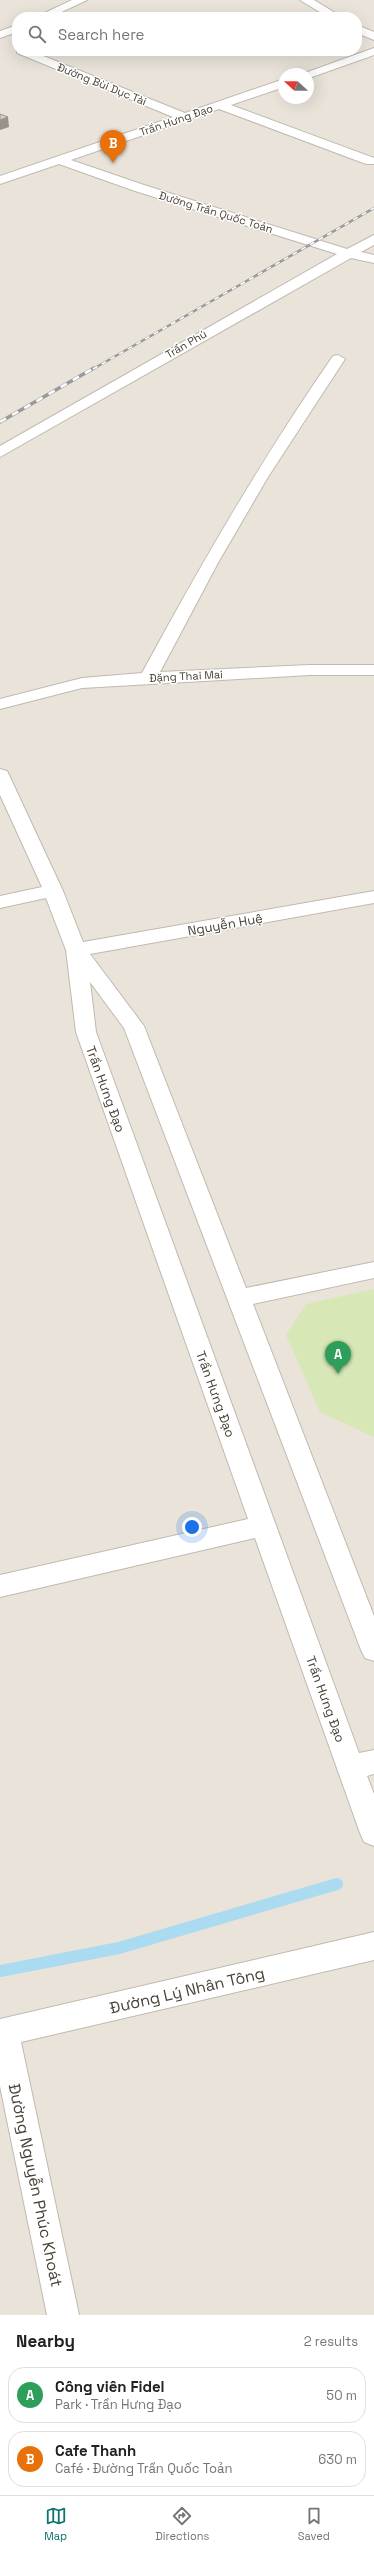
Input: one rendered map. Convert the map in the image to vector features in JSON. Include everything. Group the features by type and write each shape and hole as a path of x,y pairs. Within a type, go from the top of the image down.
{"street":[{"path":"53,12 80,0"},
{"path":"306,0 327,12"},
{"path":"362,31 374,37"},
{"path":"362,55 374,51"},
{"name":"Đường Bùi Dục Tài","path":"36,56 184,117"},
{"path":"314,72 360,56"},
{"name":"Trần Hưng Đạo","path":"0,180 278,85"},
{"path":"219,105 370,161"},
{"name":"Đường Trần Quốc Toản","path":"59,160 126,185 281,231 344,254 374,259"},
{"name":"Trần Phú","path":"0,452 344,254 374,239"},
{"path":"148,678 211,561 260,477 338,360"},
{"name":"Đặng Thai Mai","path":"0,704 82,683 148,678 310,670 374,670"},
{"name":"Trần Hưng Đạo","path":"1,778 53,891 76,950 86,1032 264,1526 362,1764 374,1833"},
{"path":"0,902 53,891"},
{"name":"Nguyễn Huệ","path":"76,950 374,897"},
{"name":"Trần Hưng Đạo","path":"76,950 134,1026 374,1650"},
{"path":"239,1298 374,1270"},
{"path":"0,1586 264,1526"},
{"name":"Đường Lý Nhân Tông","path":"2,2033 374,1946"},
{"name":"Đường Nguyễn Phúc Khoát","path":"2,2033 64,2315"}],"shaded area":[{"path":"0,0 374,0 374,2315 0,2315"}],"green space":[{"path":"374,1289 374,1437 320,1412 286,1335 306,1304"}],"building":[{"path":"0,114 8,117 0,120"}],"waterway":[{"path":"0,1971 119,1948 337,1884"}],"railway":[{"path":"93,369 374,208"},
{"path":"0,422 94,368"}],"place":[{"name":"Cafe Thanh","path":"113,163"},
{"name":"Công viên Fidel","path":"338,1374"}]}
